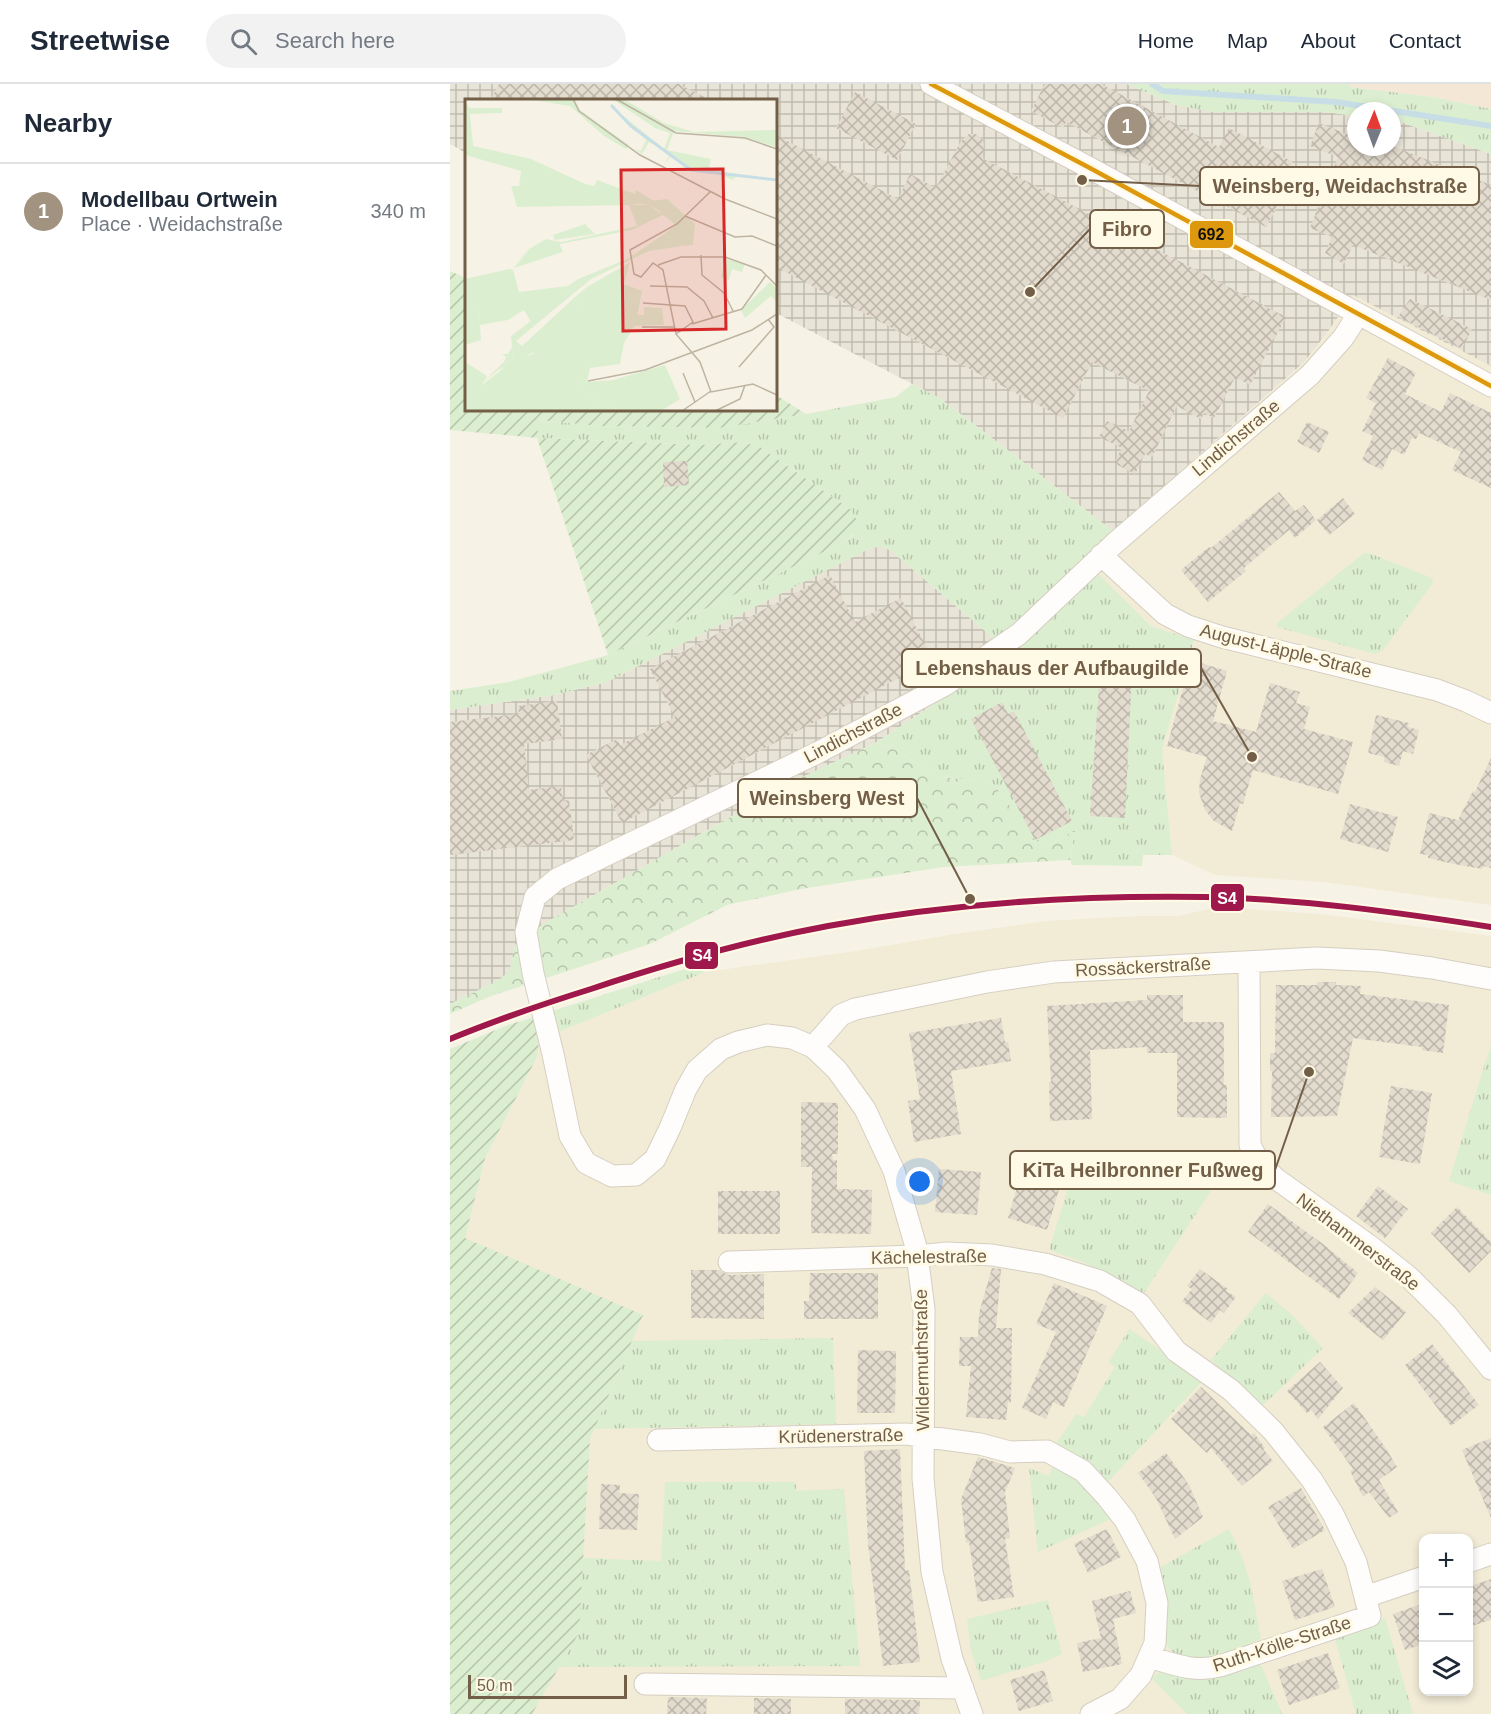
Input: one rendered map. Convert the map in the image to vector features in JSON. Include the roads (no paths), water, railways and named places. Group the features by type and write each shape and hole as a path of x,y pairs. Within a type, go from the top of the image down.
{"street":[{"path":"931,84 1098,172 1491,386"},
{"name":"Lindichstraße","path":"544,1017 526,932 535,897 557,879 817,753 945,685 1019,634 1101,555 1310,375 1343,338 1358,315"},
{"name":"August-Läpple-Straße","path":"1101,555 1165,614 1188,626 1222,637 1437,690 1491,713"},
{"name":"Rossäckerstraße","path":"813,1047 841,1015 855,1009 987,982 1054,972 1317,958 1432,968 1491,979"},
{"name":"Niethammerstraße","path":"1249,962 1250,1144 1258,1161 1275,1178 1409,1277 1447,1315 1491,1369"},
{"name":"Wildermuthstraße","path":"544,1017 570,1136 586,1163 612,1176 636,1175 655,1159 686,1089 697,1070 721,1049 738,1042 767,1035 792,1038 813,1047 837,1070 865,1109 894,1171 917,1256 924,1309 923,1478 932,1572 952,1659 972,1714"},
{"name":"Kächelestraße","path":"729,1262 947,1253 992,1255 1045,1264 1100,1281 1140,1304 1176,1351 1231,1390 1273,1431 1312,1480 1333,1514 1356,1562 1365,1597"},
{"name":"Krüdenerstraße","path":"658,1440 894,1434 924,1436 980,1444 1010,1452 1047,1451 1083,1471 1125,1520 1147,1561 1157,1603 1155,1642 1141,1676 1120,1699 1091,1714"},
{"path":"1473,1560 1491,1554"},
{"name":"Ruth-Kölle-Straße","path":"1149,1657 1196,1669 1220,1666 1370,1616 1365,1597 1419,1579"},
{"path":"645,1684 963,1688"}],"waterway":[{"path":"1152,84 1163,91 1336,102 1491,126"}],"place":[{"name":"Modellbau Ortwein","path":"1127,126"},
{"name":"Weinsberg, Weidachstraße","path":"1082,180"},
{"name":"Fibro","path":"1030,292"},
{"name":"Lebenshaus der Aufbaugilde","path":"1252,757"},
{"name":"Weinsberg West","path":"970,899"},
{"name":"KiTa Heilbronner Fußweg","path":"1309,1072"}]}
